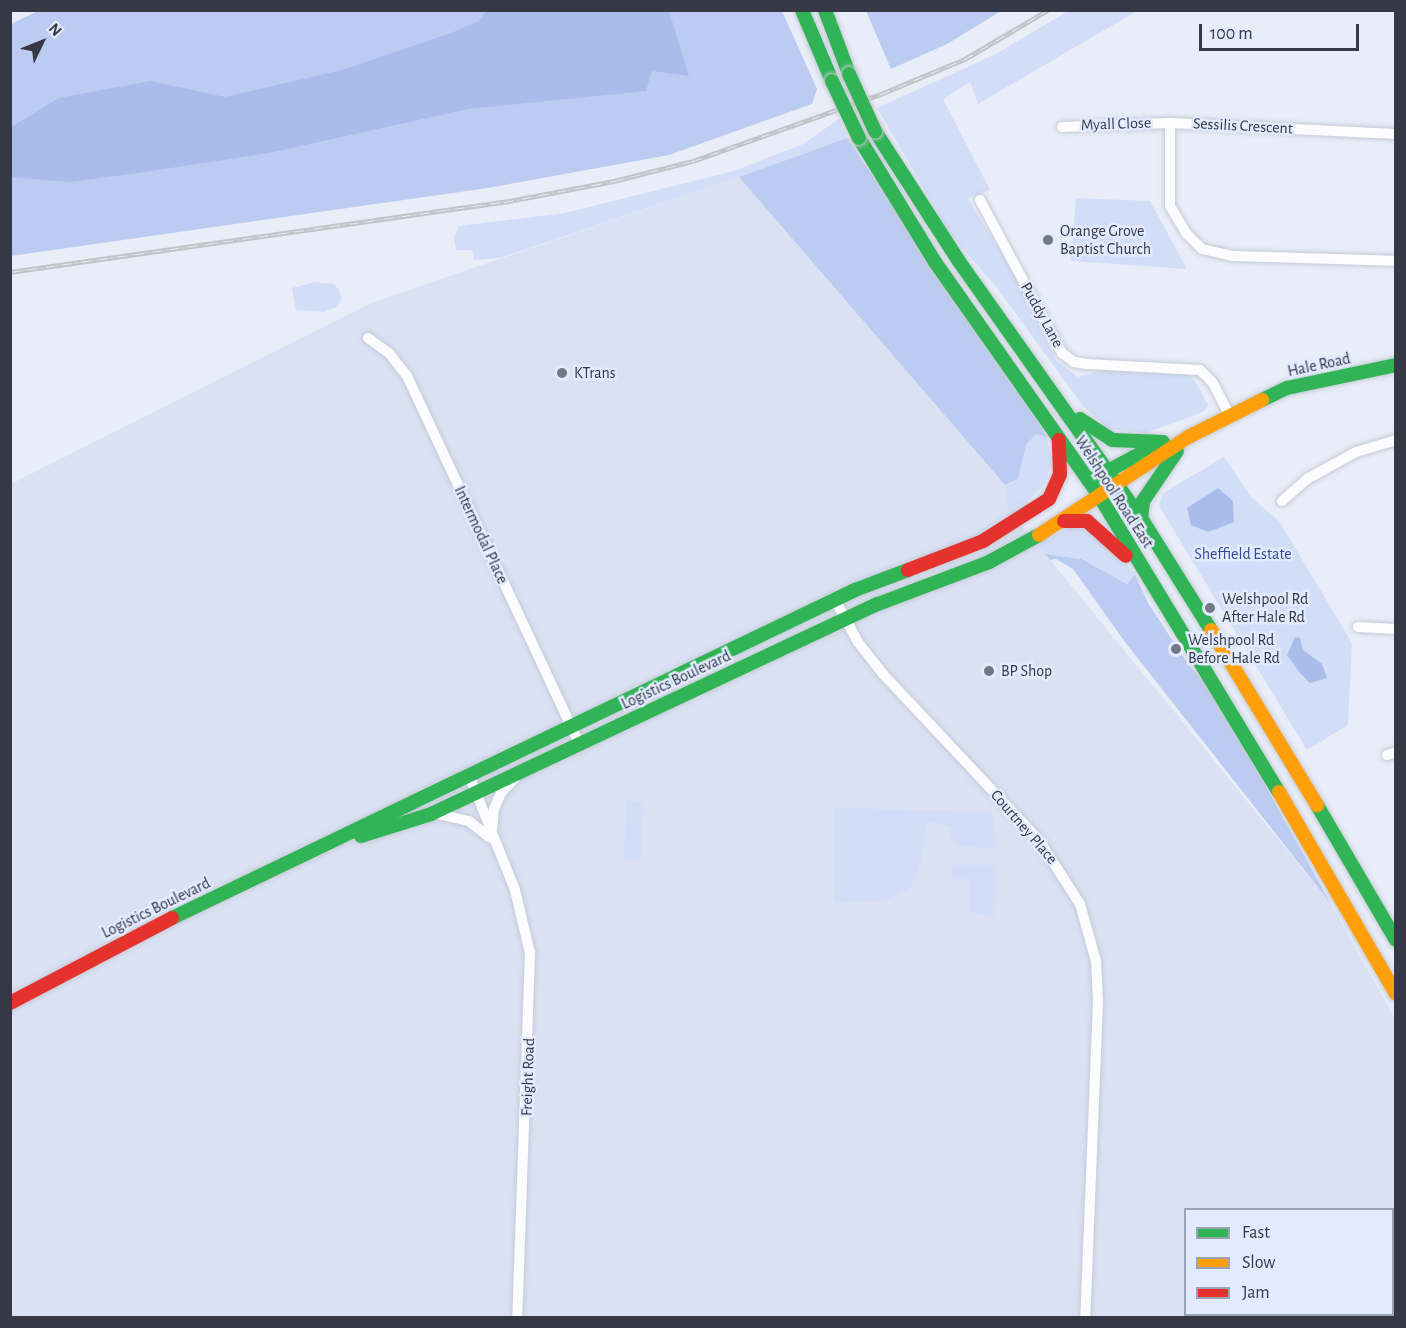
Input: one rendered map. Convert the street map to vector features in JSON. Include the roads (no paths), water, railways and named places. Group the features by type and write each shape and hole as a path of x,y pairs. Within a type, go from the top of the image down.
{"main road":[{"name":"Welshpool Road East","path":"802,10 859,138 935,262 1100,497 1354,916 1395,994"},
{"name":"Welshpool Road East","path":"825,10 849,74 875,131 958,260 1066,408 1141,518 1262,712 1395,940"},
{"name":"Hale Road","path":"1064,521 1185,440 1229,415 1287,388 1395,365"},
{"path":"1066,408 1112,440 1163,442"},
{"name":"Logistics Boulevard","path":"10,1003 95,956 835,600 983,541 1026,517 1049,499 1059,479 1059,436"},
{"path":"1141,518 1143,501 1185,440"},
{"name":"Hale Road","path":"1089,481 1163,442 1185,440"},
{"path":"1064,521 1087,521 1118,547 1189,660 1210,678"},
{"name":"Logistics Boulevard","path":"319,849 433,813 878,604 976,568 1064,521"}],"street":[{"name":"Myall Close","path":"1062,127 1170,123"},
{"name":"Sessilis Crescent","path":"1395,134 1170,123 1167,197 1180,225 1202,249 1232,256 1395,261"},
{"name":"Puddy Lane","path":"980,200 1062,353 1074,362 1087,364 1200,370 1213,382 1229,415"},
{"name":"Intermodal Place","path":"368,338 389,354 407,376 579,744"},
{"path":"1282,501 1308,479 1356,452 1395,440"},
{"name":"Courtney Place","path":"835,600 845,621 883,674 1039,840 1064,874 1083,913 1096,961 1098,1001 1084,1317"},
{"path":"1358,627 1395,628"},
{"name":"Freight Road","path":"493,842 494,809 501,793 531,766"},
{"name":"Freight Road","path":"469,775 519,907 531,979 517,1317"},
{"name":"Freight Road","path":"433,813 469,821 493,842"}],"railway":[{"path":"10,272 504,202 614,181 693,161 881,94 965,59 1048,10"}],"place":[{"name":"Orange Grove Baptist Church","path":"1048,240"},
{"name":"KTrans","path":"562,373"},
{"name":"Welshpool Rd After Hale Rd","path":"1210,608"},
{"name":"Welshpool Rd Before Hale Rd","path":"1176,649"},
{"name":"BP Shop","path":"989,671"}],"park label":[{"name":"Sheffield Estate","path":"1243,554"}]}
